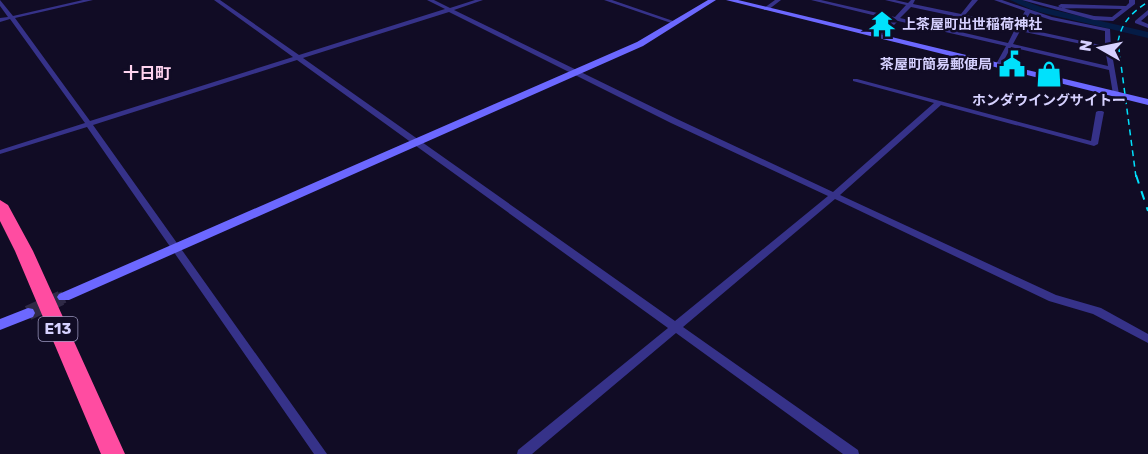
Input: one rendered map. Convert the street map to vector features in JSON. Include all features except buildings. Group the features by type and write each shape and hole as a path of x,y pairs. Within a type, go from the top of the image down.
{"highway":[{"name":"E13","path":"0,205 24,251 113,454"}],"street":[{"path":"0,20 90,0"},
{"path":"217,0 853,454"},
{"path":"430,0 674,121 836,194 1060,301 1097,311 1148,339"},
{"path":"0,152 480,0"},
{"path":"607,0 676,23"},
{"path":"64,297 579,72 640,44 713,0"},
{"path":"729,0 1148,102"},
{"path":"766,9 778,0"},
{"path":"814,0 1112,69"},
{"path":"888,0 912,2 962,16 1108,48"},
{"path":"962,16 975,0"},
{"path":"997,0 1066,22 1108,30 1108,48 1116,94"},
{"path":"1025,0 1094,18 1113,19 1128,8 1132,0"},
{"path":"1064,0 1073,7"},
{"path":"880,37 912,2"},
{"path":"0,3 89,124 321,454"},
{"path":"1044,6 1128,8"},
{"path":"998,66 1028,11"},
{"path":"1148,12 1137,22 1148,26"},
{"path":"855,80 1094,144 1100,112"},
{"path":"523,454 836,194 939,102"},
{"path":"0,325 28,313"}],"waterway":[{"path":"1014,0 1038,9 1148,35"}],"tunnel":[{"path":"57,300 64,297"},
{"path":"28,313 61,298"}],"railway":[{"path":"1136,177 1118,42 1128,19 1148,2"},
{"path":"1136,175 1148,211"}],"place":[{"name":"上茶屋町出世稲荷神社","path":"882,24"},
{"name":"茶屋町簡易郵便局","path":"1012,64"},
{"name":"ホンダウイングサイトー","path":"1049,74"}],"district":[{"name":"十日町","path":"147,73"}]}
